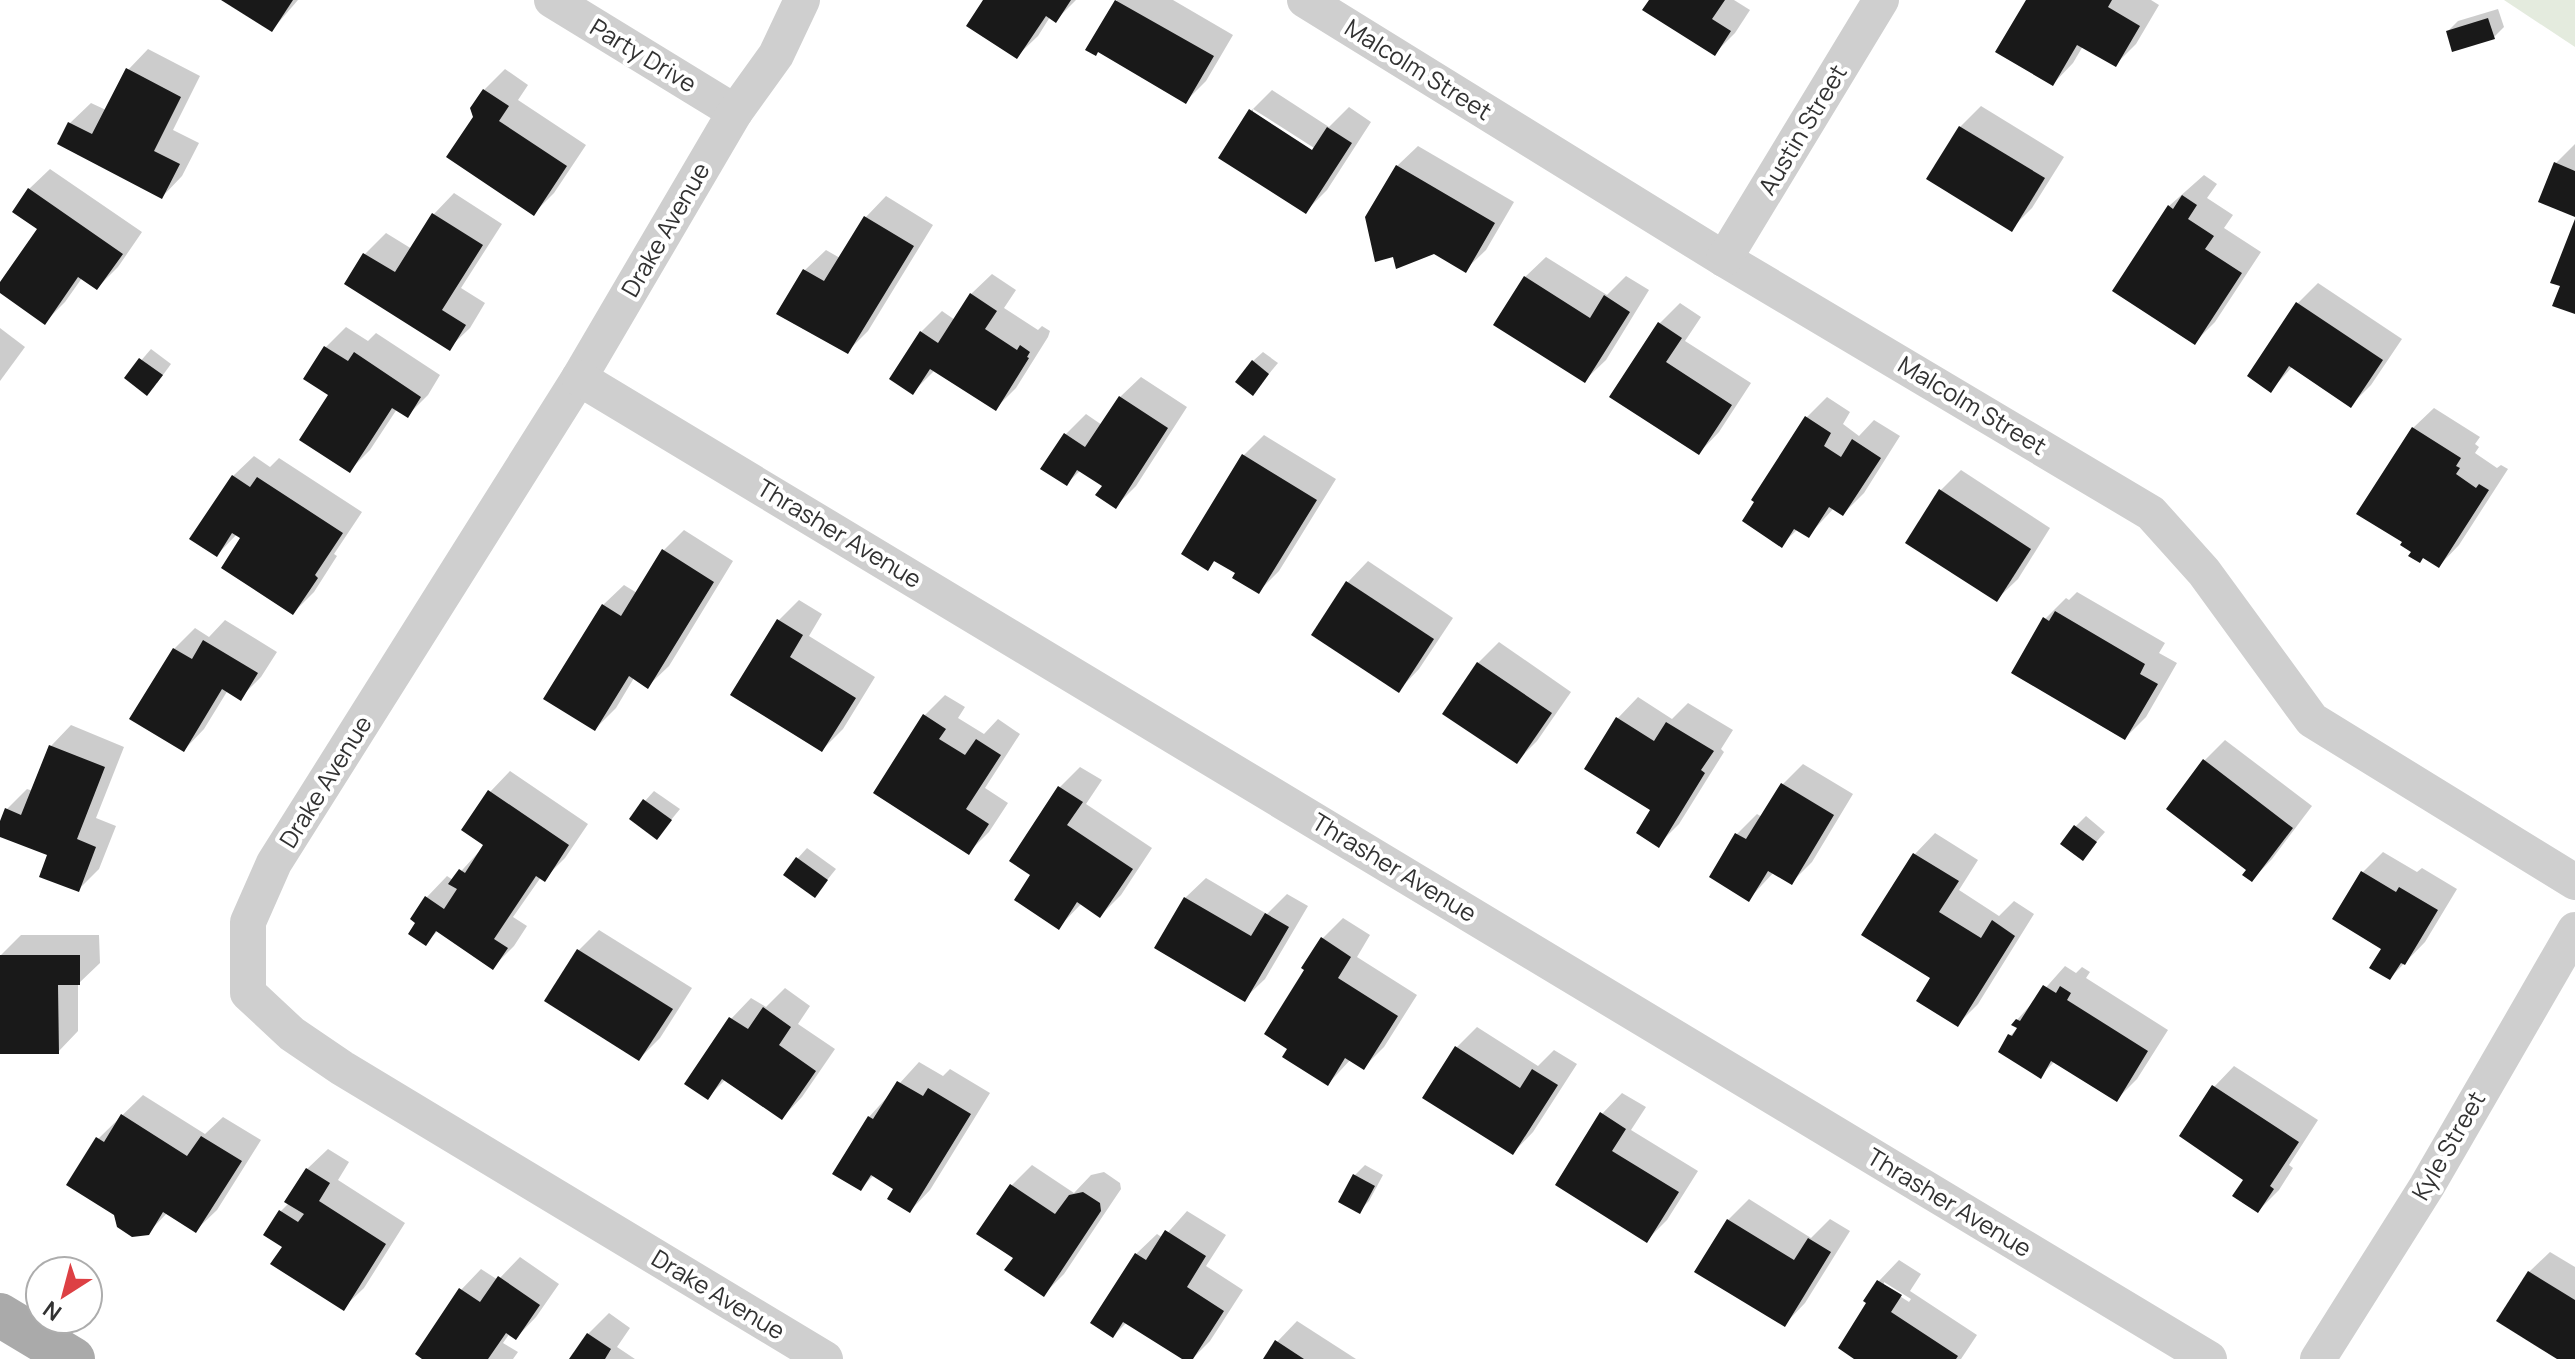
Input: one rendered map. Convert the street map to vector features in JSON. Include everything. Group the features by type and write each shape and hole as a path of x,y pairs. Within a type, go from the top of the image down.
{"main road":[{"path":"0,1315 73,1359"}],"street":[{"name":"Party Drive","path":"552,0 735,112"},
{"name":"Drake Avenue","path":"802,0 776,55 735,112 579,378 274,863 248,922 248,993 292,1034 342,1068 825,1359"},
{"name":"Malcolm Street","path":"1305,0 1724,259 2151,513 2204,572 2312,720 2575,882"},
{"name":"Austin Street","path":"1724,259 1881,0"},
{"name":"Thrasher Avenue","path":"579,378 2209,1359"},
{"name":"Kyle Street","path":"2318,1359 2427,1186 2575,930"}],"shaded area":[{"path":"2504,0 2575,0 2575,47"}],"building":[{"path":"221,0 293,0 272,32"},
{"path":"983,0 1071,0 1056,23 1046,16 1017,59 966,26"},
{"path":"1115,0 1214,56 1186,104 1098,52 1096,56 1085,50"},
{"path":"1649,0 1725,0 1712,19 1731,31 1715,56 1642,10"},
{"path":"2026,0 2112,0 2108,7 2140,26 2116,67 2077,45 2053,86 1995,52"},
{"path":"2488,18 2495,39 2452,52 2446,31"},
{"path":"126,68 181,97 154,151 180,164 162,199 57,144 68,122 92,134"},
{"path":"483,89 509,106 499,121 567,166 534,216 446,157 473,117 470,108"},
{"path":"1249,109 1312,150 1327,127 1352,143 1306,214 1218,158"},
{"path":"1959,126 2045,178 2012,232 1926,179"},
{"path":"2554,162 2575,171 2575,217 2538,202"},
{"path":"1396,165 1495,223 1466,273 1434,254 1396,269 1393,257 1375,262 1365,217"},
{"path":"28,188 123,254 97,290 78,277 45,325 0,293 0,282 37,229 12,212"},
{"path":"2182,195 2197,205 2188,219 2214,236 2205,249 2242,273 2195,345 2112,291 2168,205 2173,209"},
{"path":"432,213 483,245 442,310 466,325 450,351 344,284 363,253 395,272"},
{"path":"864,216 914,246 848,354 776,314 803,269 824,281"},
{"path":"2575,219 2575,314 2552,306 2560,286 2550,283"},
{"path":"1524,276 1590,318 1604,295 1630,312 1585,383 1493,325"},
{"path":"970,293 997,311 985,329 1017,350 1020,345 1030,352 996,411 930,369 913,395 889,379 920,331 938,343"},
{"path":"2296,302 2383,360 2351,408 2289,366 2271,393 2247,376"},
{"path":"1658,322 1682,338 1666,362 1732,405 1699,455 1609,397"},
{"path":"324,346 348,361 354,352 421,397 408,418 392,408 350,473 299,440 328,395 303,379"},
{"path":"139,358 163,375 147,396 124,378"},
{"path":"1252,360 1269,374 1253,396 1235,382"},
{"path":"1119,396 1168,428 1116,509 1095,495 1102,486 1077,470 1067,486 1040,469 1064,433 1085,447"},
{"path":"1805,416 1831,433 1824,446 1841,457 1852,439 1881,458 1843,516 1829,507 1809,538 1794,529 1782,548 1742,521 1754,502 1751,500"},
{"path":"2412,427 2461,458 2456,474 2476,488 2479,484 2489,490 2439,568 2423,558 2420,563 2408,556 2411,552 2400,545 2402,542 2356,514"},
{"path":"1242,454 1317,500 1259,594 1232,578 1235,573 1214,561 1208,571 1181,554"},
{"path":"232,475 250,487 257,477 343,533 293,615 221,568 240,538 232,533 217,557 189,539"},
{"path":"1939,489 2031,549 1997,602 1905,543"},
{"path":"662,549 714,582 648,689 629,676 595,731 543,699 602,604 621,616"},
{"path":"1346,581 1434,639 1399,693 1311,635"},
{"path":"2055,611 2145,664 2140,674 2158,684 2125,740 2011,673 2043,617 2049,621"},
{"path":"777,619 803,635 790,657 856,698 822,752 730,695"},
{"path":"203,640 258,673 241,701 222,689 184,752 129,719 173,648 192,659"},
{"path":"1477,662 1552,713 1517,764 1442,714"},
{"path":"923,714 946,729 939,739 965,755 976,739 1001,755 966,809 989,824 969,855 873,793"},
{"path":"1616,717 1654,741 1666,722 1714,751 1701,770 1705,773 1659,848 1636,833 1650,810 1584,769"},
{"path":"49,745 105,767 77,839 96,847 79,892 39,877 47,855 0,837 0,821 5,808 21,815"},
{"path":"2203,759 2293,828 2252,882 2242,875 2246,870 2166,809"},
{"path":"1781,783 1834,815 1792,885 1768,871 1749,902 1709,877 1735,833 1746,839"},
{"path":"1058,786 1083,802 1067,825 1133,869 1100,918 1077,902 1059,930 1014,900 1030,875 1009,861"},
{"path":"488,790 569,845 545,882 536,876 494,939 508,948 493,970 436,931 426,946 408,934 415,923 410,919 425,896 444,909 457,889 448,884 459,869 465,873 483,845 461,830"},
{"path":"643,799 672,820 657,840 629,819"},
{"path":"2074,825 2097,842 2083,861 2060,844"},
{"path":"1913,853 1959,881 1939,912 1981,938 1992,920 2015,936 1958,1027 1916,1001 1930,978 1861,935"},
{"path":"796,857 828,880 815,898 783,875"},
{"path":"2361,871 2396,892 2399,887 2438,910 2405,965 2401,963 2390,980 2369,968 2381,949 2332,919"},
{"path":"1184,897 1251,936 1265,913 1289,927 1245,1002 1154,948"},
{"path":"1321,937 1351,957 1338,978 1398,1016 1364,1070 1345,1058 1328,1086 1282,1057 1287,1049 1264,1034"},
{"path":"577,949 673,1009 639,1061 544,1001"},
{"path":"0,955 80,955 80,985 58,985 59,1054 0,1054"},
{"path":"2043,985 2056,993 2060,986 2071,993 2067,1000 2148,1051 2117,1102 2051,1061 2041,1079 1998,1052 2008,1034 2012,1036 2017,1028 2011,1025 2016,1019 2020,1021"},
{"path":"763,1007 791,1027 779,1045 816,1071 782,1120 722,1079 708,1100 684,1084 729,1017 748,1029"},
{"path":"1455,1046 1520,1088 1532,1069 1558,1085 1513,1155 1422,1098"},
{"path":"897,1081 923,1096 928,1088 971,1114 910,1213 887,1199 893,1189 871,1175 861,1191 832,1174 868,1116 873,1119"},
{"path":"2212,1085 2299,1142 2270,1186 2274,1189 2258,1213 2232,1196 2243,1180 2179,1136"},
{"path":"1600,1112 1626,1129 1612,1151 1679,1192 1647,1243 1555,1185"},
{"path":"121,1114 187,1156 201,1136 242,1161 196,1233 163,1212 149,1235 132,1237 117,1227 114,1215 66,1185 96,1137 104,1142"},
{"path":"306,1168 330,1183 319,1201 386,1244 344,1311 270,1264 282,1247 263,1235 279,1210 298,1222 304,1214 284,1202"},
{"path":"1353,1174 1375,1186 1360,1214 1338,1202"},
{"path":"1010,1184 1055,1214 1069,1195 1083,1192 1100,1203 1101,1211 1044,1297 1004,1270 1013,1258 976,1234"},
{"path":"1727,1219 1794,1260 1808,1238 1831,1252 1785,1327 1694,1272"},
{"path":"1165,1230 1206,1256 1187,1287 1224,1311 1193,1359 1182,1359 1123,1322 1113,1338 1090,1323 1135,1253 1146,1260"},
{"path":"2528,1271 2575,1300 2575,1359 2557,1359 2496,1321"},
{"path":"498,1276 540,1305 516,1340 506,1333 488,1359 422,1359 415,1354 459,1288 480,1302"},
{"path":"1877,1280 1902,1295 1891,1312 1958,1356 1956,1359 1854,1359 1838,1348"},
{"path":"587,1333 611,1349 605,1359 569,1359"},
{"path":"1275,1340 1304,1359 1263,1359"}]}
